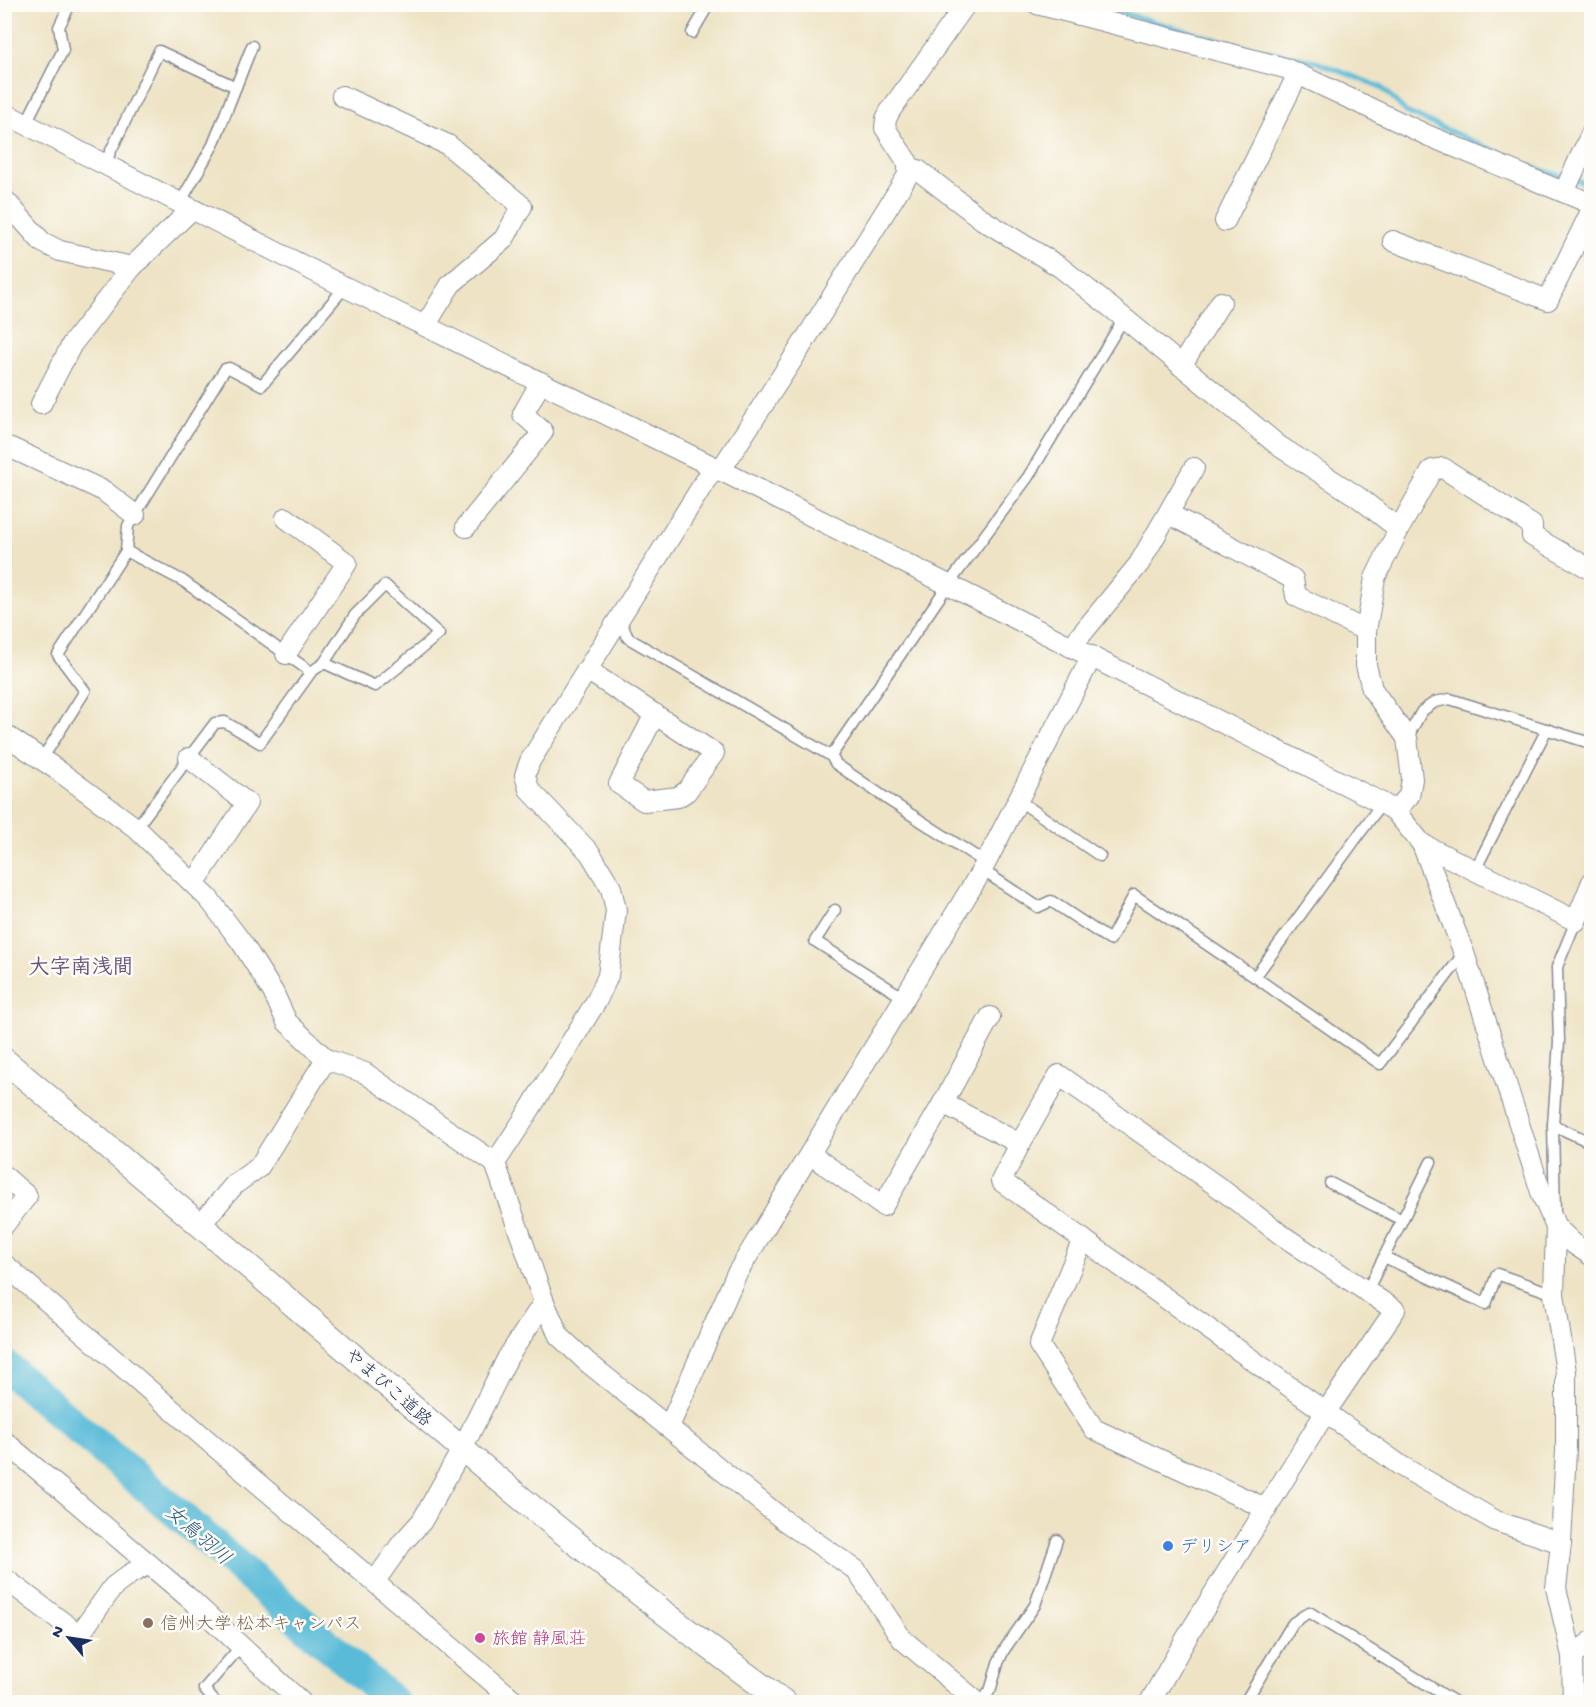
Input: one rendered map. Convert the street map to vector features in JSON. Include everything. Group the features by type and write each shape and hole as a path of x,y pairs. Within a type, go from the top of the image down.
{"street":[{"path":"495,1163 597,1000 608,976 616,910 611,888 590,854 529,789 525,775 530,760 619,617 800,348 908,175 908,163 885,128 886,119 966,4"},
{"path":"1037,4 1285,68 1429,136 1592,204"},
{"path":"1225,221 1298,74"},
{"path":"342,96 448,144 522,206 504,239 451,284 425,326"},
{"path":"4,113 345,287 717,469 1388,807 1422,844 1576,921 1592,882"},
{"path":"1564,192 1592,132"},
{"path":"909,168 918,170 983,220 1060,267 1280,446 1358,497 1399,529"},
{"path":"4,199 42,242 60,251 132,267"},
{"path":"41,404 72,344 132,267 186,206"},
{"path":"1393,241 1548,300 1592,209"},
{"path":"1181,366 1221,302"},
{"path":"466,527 543,432 523,414 541,382"},
{"path":"4,450 10,448 104,491 135,515"},
{"path":"1071,647 1139,564 1194,468"},
{"path":"1388,807 1409,796 1412,779 1407,738 1372,689 1366,665 1366,631 1376,578 1399,529 1432,470 1443,468 1532,525 1532,536 1592,570"},
{"path":"1168,514 1293,579 1296,596 1366,631"},
{"path":"286,518 347,564 286,654"},
{"path":"669,1427 736,1275 984,866 1092,657"},
{"path":"587,669 714,753 687,791 678,797 644,801 619,784 655,714"},
{"path":"4,734 136,828 209,899 242,943 273,992 287,1022 326,1059 365,1073 495,1163 544,1302 559,1336 587,1362 785,1521 856,1570 902,1639 977,1702"},
{"path":"189,758 247,803 194,884"},
{"path":"1422,844 1464,953 1542,1195 1556,1227 1574,1244 1592,1256"},
{"path":"810,1154 883,1206 990,1017"},
{"path":"200,1225 235,1184 259,1167 326,1059"},
{"name":"やまびこ道路","path":"4,1060 462,1449 616,1576 784,1702"},
{"path":"1150,1702 1187,1637 1325,1413 1395,1310 1283,1236 1221,1189 1059,1075 1001,1181 1325,1413 1401,1466 1497,1521 1561,1543"},
{"path":"943,1103 1020,1144"},
{"path":"4,1176 27,1196 4,1225"},
{"path":"1556,1227 1554,1294 1566,1372 1566,1450 1556,1588 1572,1656 1573,1702"},
{"path":"1083,1239 1039,1344 1094,1429 1267,1509"},
{"path":"4,1264 215,1447 516,1702"},
{"path":"375,1581 402,1543 422,1521 462,1449 508,1357 544,1302"},
{"path":"4,1441 149,1564 301,1702"},
{"path":"4,1578 73,1630 81,1630 113,1587 130,1574 149,1564"},
{"path":"1572,1656 1592,1641"}],"lane":[{"path":"26,123 63,50 58,27 70,4"},
{"path":"692,33 709,4"},
{"path":"186,206 252,46"},
{"path":"105,163 159,51 236,87"},
{"path":"42,759 85,691 58,655 126,551 128,526 225,369 229,368 262,385 345,287"},
{"path":"831,756 948,585 1028,477 1124,318"},
{"path":"126,551 183,581 311,672"},
{"path":"136,828 215,723 225,722 260,743 311,672 324,663 356,615 385,585 438,634 375,686 324,663"},
{"path":"619,617 628,638 831,756 836,764 984,866 1038,907 1050,901 1110,940 1134,895 1380,1064 1464,953"},
{"path":"1407,738 1422,711 1435,702 1450,699 1592,742"},
{"path":"1475,870 1546,729"},
{"path":"1018,800 1100,856"},
{"path":"1255,977 1388,807"},
{"path":"835,910 815,941 904,998"},
{"path":"1556,1227 1553,1125 1559,1041 1557,967 1576,921"},
{"path":"1553,1125 1592,1143"},
{"path":"1367,1291 1431,1162"},
{"path":"1330,1183 1402,1220"},
{"path":"1384,1257 1486,1304 1497,1274 1554,1294"},
{"path":"983,1702 991,1688 1004,1650 1035,1605 1057,1540"},
{"path":"1245,1702 1293,1623 1309,1612 1455,1702"},
{"path":"215,1702 204,1689 241,1646"}],"waterway":[{"path":"1090,4 1230,43 1314,61 1381,87 1406,112 1537,169 1566,177"},
{"path":"1575,180 1592,185"},
{"name":"女鳥羽川","path":"4,1365 393,1702"}],"place":[{"name":"デリシア","path":"1168,1546"},
{"name":"信州大学 松本キャンパス","path":"148,1623"},
{"name":"旅館 静風荘","path":"480,1638"}],"district":[{"name":"大字南浅間","path":"81,966"}]}
